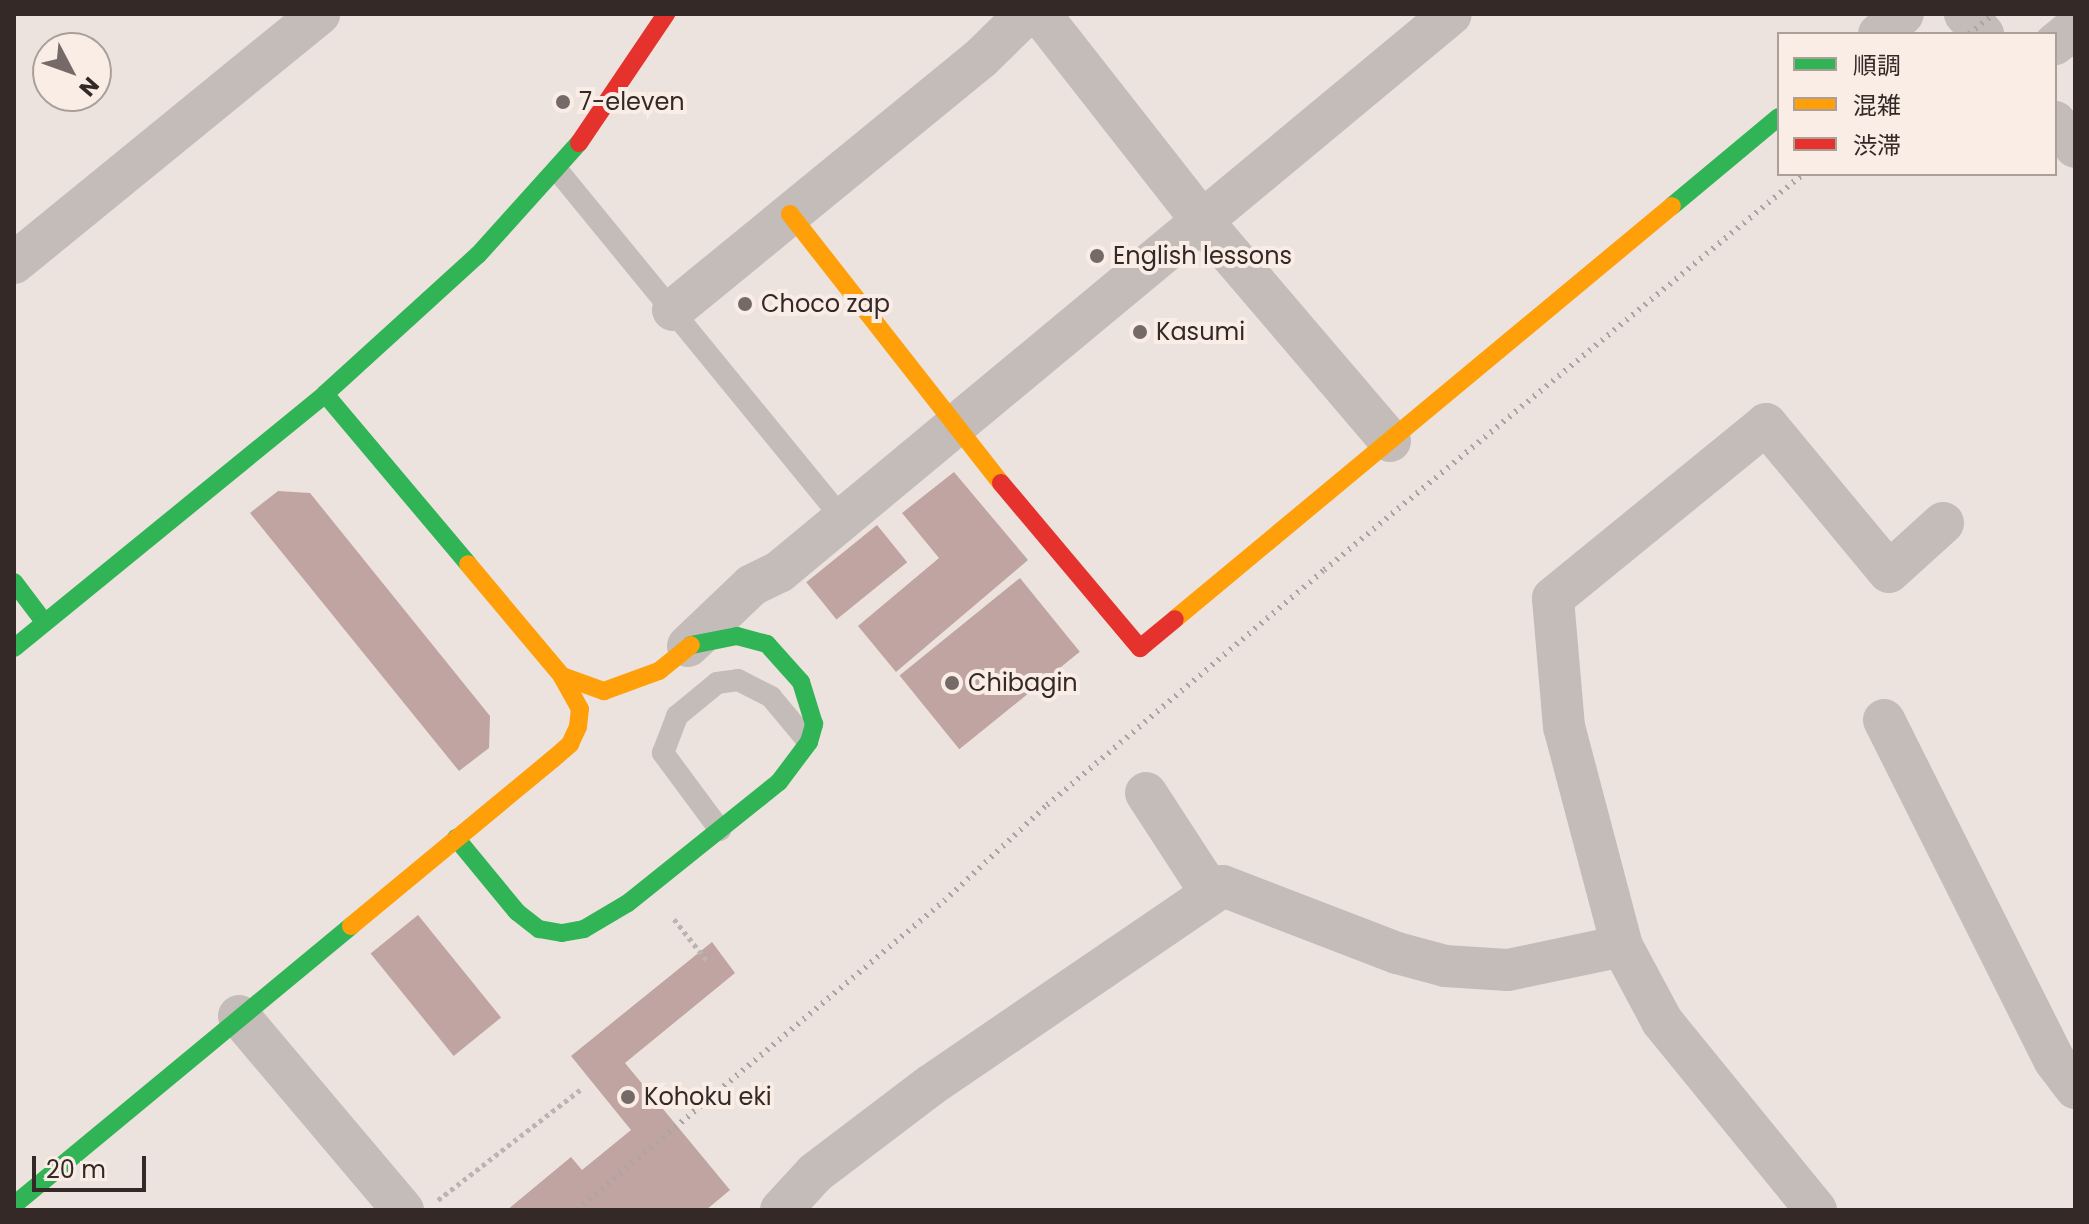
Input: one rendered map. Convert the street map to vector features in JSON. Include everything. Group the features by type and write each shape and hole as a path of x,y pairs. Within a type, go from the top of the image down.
{"street":[{"path":"14,263 319,14"},
{"path":"14,648 325,394 458,275 558,171 628,77 666,14"},
{"path":"673,310 981,58 1026,14"},
{"path":"1040,14 1203,222 1390,441"},
{"path":"562,676 604,691 659,671 752,585 779,572 1451,14"},
{"path":"1881,32 1903,14"},
{"path":"1965,14 1981,32"},
{"path":"2057,42 2075,28"},
{"path":"790,214 953,425 1140,648 1777,119"},
{"path":"2057,124 2075,147"},
{"path":"19,1210 14,1204 570,744 580,709 562,676 325,394"},
{"path":"1816,1210 1662,1021 1622,946 1564,727 1553,598 1766,424 1889,572 1943,523"},
{"path":"767,644 766,594 779,572"},
{"path":"14,582 45,623"},
{"path":"456,838 517,912 539,929 562,933 602,920 779,782 809,742 814,724 812,704 801,682 767,644 737,636 688,646"},
{"path":"1884,720 2055,1061 2075,1088"},
{"path":"1146,793 1211,893"},
{"path":"781,1210 815,1173 931,1085 1223,886 1397,953 1445,966 1508,970 1622,946"},
{"path":"239,1016 415,1209"}],"lane":[{"path":"558,171 843,519"},
{"path":"720,830 663,753 666,736 685,708 717,683 738,680 771,697 809,742"}],"path":[{"path":"674,918 708,962"},
{"path":"415,1209 580,1090"}],"building":[{"path":"954,472 1028,560 896,672 858,626 939,558 902,513"},
{"path":"278,491 310,493 490,716 489,748 459,771 250,513"},
{"path":"877,525 907,562 836,620 806,582"},
{"path":"1020,578 1080,652 959,749 900,676"},
{"path":"418,915 501,1018 454,1056 371,953"},
{"name":"Kohoku eki","path":"712,942 735,973 625,1063 730,1190 706,1210 507,1210 571,1157 582,1170 631,1130 571,1056"}],"railway":[{"path":"1972,32 1994,14"},
{"path":"577,1210 944,901 1047,805 1324,570 1801,176"}],"traffic: fast":[{"path":"1672,206 1777,119"},
{"path":"14,648 325,394 478,255 579,143"},
{"path":"325,394 468,564"},
{"path":"14,582 45,623"},
{"path":"456,838 517,912 539,929 562,933 584,929 628,903 779,782 809,742 814,724 801,682 767,644 737,636 691,645"},
{"path":"14,1205 351,926"}],"traffic: slow":[{"path":"1175,619 1672,206"},
{"path":"790,214 1001,483"},
{"path":"351,926 553,759 570,744 578,727 580,709 562,676 468,564"},
{"path":"562,676 604,691 659,671 691,645"}],"traffic: jam":[{"path":"579,143 666,14"},
{"path":"1001,483 1140,648 1175,619"}],"place":[{"name":"7-eleven","path":"563,102"},
{"name":"English lessons","path":"1097,256"},
{"name":"Choco zap","path":"745,304"},
{"name":"Kasumi","path":"1140,332"},
{"name":"Chibagin","path":"952,683"},
{"name":"Kohoku eki","path":"628,1097"}]}
